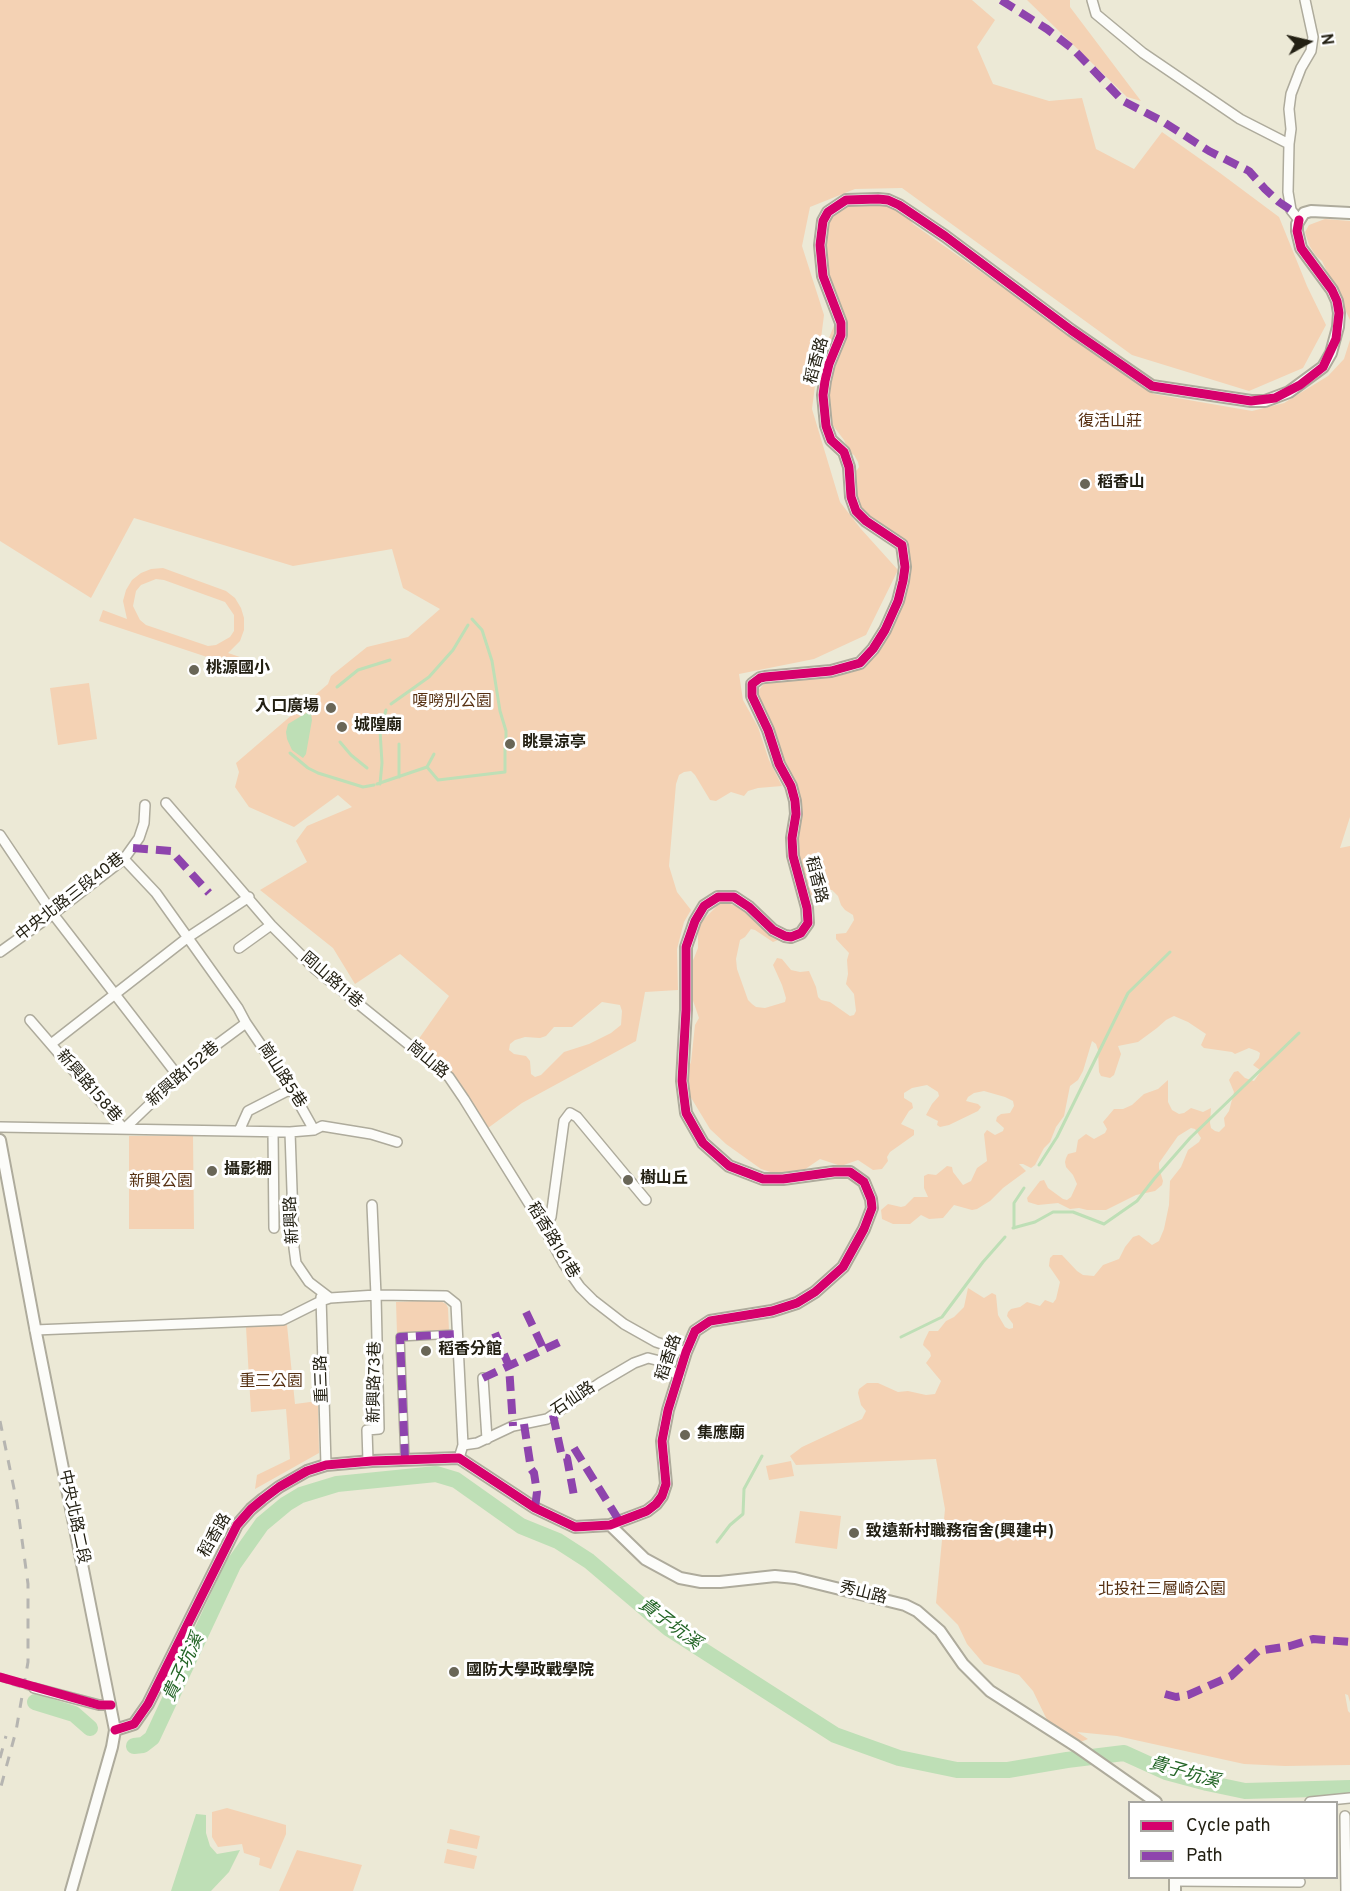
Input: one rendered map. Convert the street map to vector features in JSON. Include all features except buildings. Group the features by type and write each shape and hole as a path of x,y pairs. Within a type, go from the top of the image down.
{"street":[{"path":"1092,0 1096,14 1143,53 1240,118 1289,144"},
{"path":"1305,0 1313,37 1311,51 1301,68 1288,109 1291,129 1288,192 1290,210 1299,219 1304,213 1311,211 1350,213"},
{"name":"稻香路","path":"115,1730 134,1724 148,1704 237,1525 251,1509 279,1487 307,1471 326,1465 368,1461 459,1458 535,1508 575,1527 610,1525 647,1511 662,1496 666,1484 662,1441 668,1410 695,1331 710,1321 772,1311 797,1303 828,1282 843,1267 864,1229 872,1208 864,1182 850,1172 763,1179 729,1166 703,1143 686,1113 682,1081 686,1010 686,947 694,921 704,906 718,897 734,897 749,906 774,930 785,936 801,933 808,922 807,908 793,856 792,838 796,814 794,793 779,764 768,730 752,696 752,684 765,677 831,671 860,663 873,649 885,630 898,601 903,581 905,567 902,545 856,512 850,497 849,467 844,452 831,440 826,426 825,381 829,364 841,335 841,323 823,276 820,245 823,221 828,212 846,200 888,200 945,237 1071,330 1152,386 1251,401 1275,398 1300,385 1323,367 1336,339 1339,313 1337,301 1332,290 1301,248 1297,231 1299,219"},
{"name":"岡山路11巷","path":"166,803 271,925 315,968 394,1034"},
{"name":"中央北路三段40巷","path":"0,952 124,859 139,838 144,823 145,805"},
{"path":"0,836 53,914 178,1076"},
{"name":"崗山路5巷","path":"124,859 156,893 238,1008 291,1089 314,1130"},
{"name":"新興路158巷","path":"51,1044 187,938 249,898"},
{"path":"239,948 271,925"},
{"name":"新興路158巷","path":"30,1020 124,1130"},
{"name":"新興路152巷","path":"124,1130 196,1060 246,1023"},
{"name":"崗山路","path":"394,1034 449,1077 456,1090"},
{"path":"239,1131 248,1111 291,1089"},
{"name":"稻香路161巷","path":"456,1090 464,1098 580,1287 624,1324 656,1342 686,1352"},
{"path":"543,1226 551,1218 564,1121 570,1113 577,1116 646,1200"},
{"path":"0,1127 290,1132 314,1130 322,1126 371,1134 397,1142"},
{"path":"273,1131 274,1228"},
{"name":"新興路","path":"290,1132 292,1232 296,1263 309,1282 324,1297"},
{"name":"中央北路二段","path":"0,1140 115,1730 70,1891"},
{"path":"372,1205 376,1295"},
{"name":"新興路73巷","path":"368,1461 367,1430 379,1429 376,1295"},
{"path":"36,1330 272,1321 283,1320 324,1297 447,1296 456,1304 463,1445 459,1458"},
{"name":"重三路","path":"324,1297 326,1465"},
{"path":"405,1459 400,1337 457,1334"},
{"name":"石仙路","path":"463,1445 477,1443 513,1426 547,1419 600,1383 634,1363 648,1358 660,1361 679,1377"},
{"path":"483,1378 487,1439"},
{"name":"秀山路","path":"610,1525 645,1559 680,1578 701,1582 775,1576 795,1578 904,1605 917,1611 940,1631 963,1664 983,1685 1081,1749 1153,1801"},
{"path":"34,1688 99,1705 111,1705"},
{"path":"1326,1801 1350,1798"},
{"path":"1345,1816 1346,1891"},
{"path":"1175,1883 1217,1886 1300,1883"}],"green space":[{"name":"嗄嘮別公園","path":"0,0 972,0 995,20 977,47 993,84 1049,101 1082,98 1096,149 1134,169 1162,132 1279,217 1307,286 1326,325 1303,368 1249,391 1132,355 902,188 855,189 810,207 802,246 824,315 812,409 840,502 898,570 866,635 814,659 739,674 743,700 758,727 769,760 782,786 758,788 748,791 744,796 731,792 716,801 710,800 691,771 679,775 676,784 669,866 677,892 691,910 684,922 677,949 678,990 645,992 636,1041 522,1103 488,1128 418,1040 449,996 400,954 355,984 333,948 260,890 307,862 296,841 307,826 352,807 338,795 294,827 249,807 235,787 239,772 236,763 328,684 331,676 367,647 408,637 440,609 403,588 392,549 293,566 134,518 91,598 0,541","holes":["602,1002 620,1005 621,1025 589,1044 564,1052 541,1075 535,1077 531,1074 530,1061 526,1056 514,1054 509,1050 510,1044 515,1040 525,1037 540,1038 546,1036 554,1027 572,1027"]},
{"path":"1027,0 1070,0 1070,7 1141,101 1127,97"},
{"path":"887,203 900,206 913,224 1154,394 1252,411 1284,403 1328,376 1344,359 1350,340 1350,817 1340,848 1350,846 1350,1702 1348,1695 1345,1694 1350,1713 1350,1765 1244,1764 1117,1736 1077,1732 1088,1739 1078,1743 1049,1724 1033,1691 1019,1675 984,1664 967,1644 958,1625 936,1603 945,1509 936,1459 796,1465 790,1456 802,1447 862,1419 866,1411 861,1405 858,1393 859,1389 867,1383 878,1383 898,1392 935,1394 941,1381 926,1363 931,1356 923,1345 924,1341 929,1331 938,1331 946,1321 964,1307 968,1288 984,1298 992,1293 996,1295 998,1315 1005,1327 1009,1329 1013,1328 1007,1316 1011,1309 1027,1302 1040,1306 1045,1300 1053,1303 1056,1299 1060,1282 1049,1266 1053,1255 1062,1255 1083,1275 1094,1276 1103,1265 1119,1259 1133,1237 1139,1235 1152,1245 1159,1241 1169,1205 1170,1181 1181,1167 1188,1150 1201,1138 1195,1129 1191,1128 1178,1136 1159,1163 1163,1181 1155,1191 1136,1195 1106,1210 1070,1209 1058,1203 1038,1205 1028,1202 1027,1198 1040,1181 1044,1180 1048,1188 1063,1199 1067,1200 1071,1197 1077,1184 1066,1167 1066,1158 1068,1154 1076,1152 1078,1140 1086,1134 1094,1139 1105,1133 1107,1129 1103,1122 1114,1109 1123,1109 1132,1105 1144,1094 1158,1089 1168,1080 1168,1102 1172,1110 1179,1114 1191,1108 1203,1112 1211,1108 1211,1128 1219,1132 1225,1126 1224,1118 1229,1111 1234,1092 1229,1080 1234,1072 1238,1071 1245,1078 1254,1081 1260,1070 1253,1065 1259,1058 1260,1053 1257,1051 1249,1048 1235,1054 1204,1048 1201,1045 1206,1034 1174,1016 1138,1042 1118,1046 1121,1054 1114,1075 1110,1078 1101,1076 1099,1072 1098,1050 1092,1041 1083,1071 1078,1080 1070,1086 1064,1116 1035,1165 1031,1168 1019,1164 1026,1171 977,1209 972,1210 954,1205 943,1218 929,1219 921,1215 910,1224 893,1224 882,1219 881,1210 888,1204 901,1207 914,1197 928,1197 924,1188 924,1176 936,1175 947,1166 952,1167 963,1185 971,1181 977,1168 987,1161 984,1134 987,1130 995,1135 1003,1131 1004,1128 996,1121 997,1117 1010,1113 1014,1106 1013,1101 984,1091 974,1093 966,1101 978,1104 981,1107 978,1111 940,1127 937,1125 938,1121 926,1115 939,1096 938,1092 927,1085 912,1088 904,1093 904,1098 912,1103 913,1108 901,1124 914,1130 914,1135 890,1152 887,1157 888,1161 882,1169 873,1170 858,1160 841,1166 820,1159 801,1172 777,1174 761,1169 726,1144 710,1129 690,1096 689,1085 685,1077 691,1062 695,1025 699,1018 688,986 692,963 698,948 698,930 701,922 719,904 728,903 740,908 780,936 773,942 751,929 740,940 736,959 737,969 748,1000 752,1004 765,1008 785,1002 782,985 773,965 777,958 782,959 791,970 809,971 821,1000 830,1002 850,1016 856,1011 854,994 846,984 849,953 836,939 836,934 846,933 854,920 853,915 845,910 832,890 827,890 812,898 808,892 797,845 801,822 758,698 759,690 765,682 870,659 877,653 900,614 899,604 910,555 848,508 846,479 859,467 854,455 849,452 844,440 828,419 821,357 836,321 821,242 830,218 849,204"},
{"path":"1325,219 1350,221 1350,320 1322,261 1309,245 1305,232 1309,225"},
{"path":"163,568 226,591 235,598 244,618 244,630 240,641 228,653 243,658 240,668 99,621 103,610 127,619 123,601 126,590 132,580 151,569","holes":["156,579 225,602 234,615 234,631 230,637 216,645 208,646 146,625 140,620 133,606 136,591 141,585"]},
{"path":"89,683 97,739 58,745 50,688"},
{"name":"新興公園","path":"129,1136 193,1136 194,1229 129,1229"},
{"path":"439,1300 448,1308 449,1331 397,1334 396,1302"},
{"name":"重三公園","path":"287,1325 295,1404 318,1401 319,1453 255,1489 257,1475 290,1459 286,1409 251,1412 246,1327"},
{"path":"791,1461 794,1476 769,1480 766,1466"},
{"path":"800,1511 841,1516 837,1549 795,1543"},
{"path":"227,1808 286,1825 286,1834 271,1869 259,1865 260,1858 244,1853 242,1844 218,1847 212,1837 212,1812"},
{"path":"450,1829 480,1836 477,1849 447,1843"},
{"path":"447,1849 477,1856 474,1869 444,1863"},
{"path":"297,1850 362,1865 353,1891 279,1891"}],"shaded area":[{"path":"308,712 312,720 306,754 303,758 292,750 286,732 288,724"},
{"path":"196,1814 206,1815 206,1833 210,1846 217,1854 240,1850 229,1872 211,1891 171,1891"}],"waterway":[{"path":"472,619 482,630 492,661 500,711 506,731 506,742"},
{"path":"391,704 429,677 453,650 468,625"},
{"path":"337,687 358,670 390,660"},
{"path":"380,784 382,763 380,731 386,710"},
{"path":"340,742 367,768"},
{"path":"399,744 399,777"},
{"path":"377,784 427,767 438,780 505,772 505,748"},
{"path":"290,753 318,773 363,787 374,785"},
{"path":"427,767 434,754"},
{"path":"1039,1165 1057,1137 1128,993 1170,952"},
{"path":"1013,1228 1035,1222 1053,1212 1073,1212 1104,1224 1137,1201 1190,1138 1299,1033"},
{"path":"1014,1228 1014,1203 1024,1188"},
{"path":"901,1337 942,1317 983,1262 1005,1237"},
{"path":"717,1542 730,1525 743,1514 744,1489 762,1456"},
{"name":"貴子坑溪","path":"134,1746 143,1745 152,1738 233,1565 262,1524 301,1495 337,1484 436,1474 456,1480 521,1526 558,1541 589,1561 668,1628 835,1735 899,1758 957,1770 1008,1770 1124,1753 1166,1772 1245,1791 1350,1788"},
{"name":"貴子坑溪","path":"337,1480 339,1484"},
{"name":"貴子坑溪","path":"35,1702 74,1714 90,1728"}],"tunnel":[{"path":"0,1677 34,1688"}],"railway":[{"path":"0,1421 17,1503 28,1584 28,1662 16,1731 0,1790"},
{"path":"0,1758 6,1736"}],"marked path":[{"path":"1001,0 1047,29 1074,50 1123,101 1162,121 1209,151 1249,171 1265,189 1291,210"},
{"path":"133,848 171,851 209,893"},
{"path":"526,1312 544,1350"},
{"path":"495,1333 509,1366 513,1426"},
{"path":"405,1459 400,1337 457,1334"},
{"path":"483,1378 562,1341"},
{"path":"553,1415 562,1457 567,1458 574,1496"},
{"path":"524,1424 537,1492 535,1508"},
{"path":"574,1448 620,1522"},
{"path":"1165,1694 1176,1697 1188,1695 1231,1676 1258,1651 1290,1646 1313,1639 1350,1642"}],"cycle path":[{"path":"115,1730 134,1724 148,1704 237,1525 263,1499 307,1471 326,1465 372,1461 459,1458 535,1508 575,1527 610,1525 647,1511 662,1496 666,1484 662,1441 668,1410 695,1331 710,1321 772,1311 797,1303 815,1292 843,1267 864,1229 872,1208 864,1182 850,1172 763,1179 729,1166 703,1143 686,1113 682,1081 686,1010 686,947 695,921 704,906 718,897 734,897 749,907 773,930 791,937 801,933 808,923 807,908 793,856 795,801 791,786 779,764 768,730 752,696 752,684 765,677 831,671 860,663 873,649 885,630 898,601 903,581 905,567 902,545 866,521 856,511 851,497 849,467 844,452 831,440 826,426 823,395 825,381 829,364 841,335 841,323 823,276 820,245 823,221 828,212 846,200 888,200 945,236 1071,330 1152,386 1251,401 1275,398 1300,385 1323,367 1336,339 1339,313 1337,301 1332,290 1301,248 1297,231 1299,220"},
{"path":"0,1677 99,1705 111,1705"}],"place":[{"name":"稻香山","path":"1085,484"},
{"name":"桃源國小","path":"194,670"},
{"name":"入口廣場","path":"331,708"},
{"name":"城隍廟","path":"342,727"},
{"name":"眺景涼亭","path":"510,744"},
{"name":"攝影棚","path":"212,1171"},
{"name":"樹山丘","path":"628,1180"},
{"name":"稻香分館","path":"426,1351"},
{"name":"集應廟","path":"685,1435"},
{"name":"致遠新村職務宿舍(興建中)","path":"854,1533"},
{"name":"國防大學政戰學院","path":"454,1672"}],"park label":[{"name":"復活山莊","path":"1110,423"},
{"name":"北投社三層崎公園","path":"1162,1591"}]}
